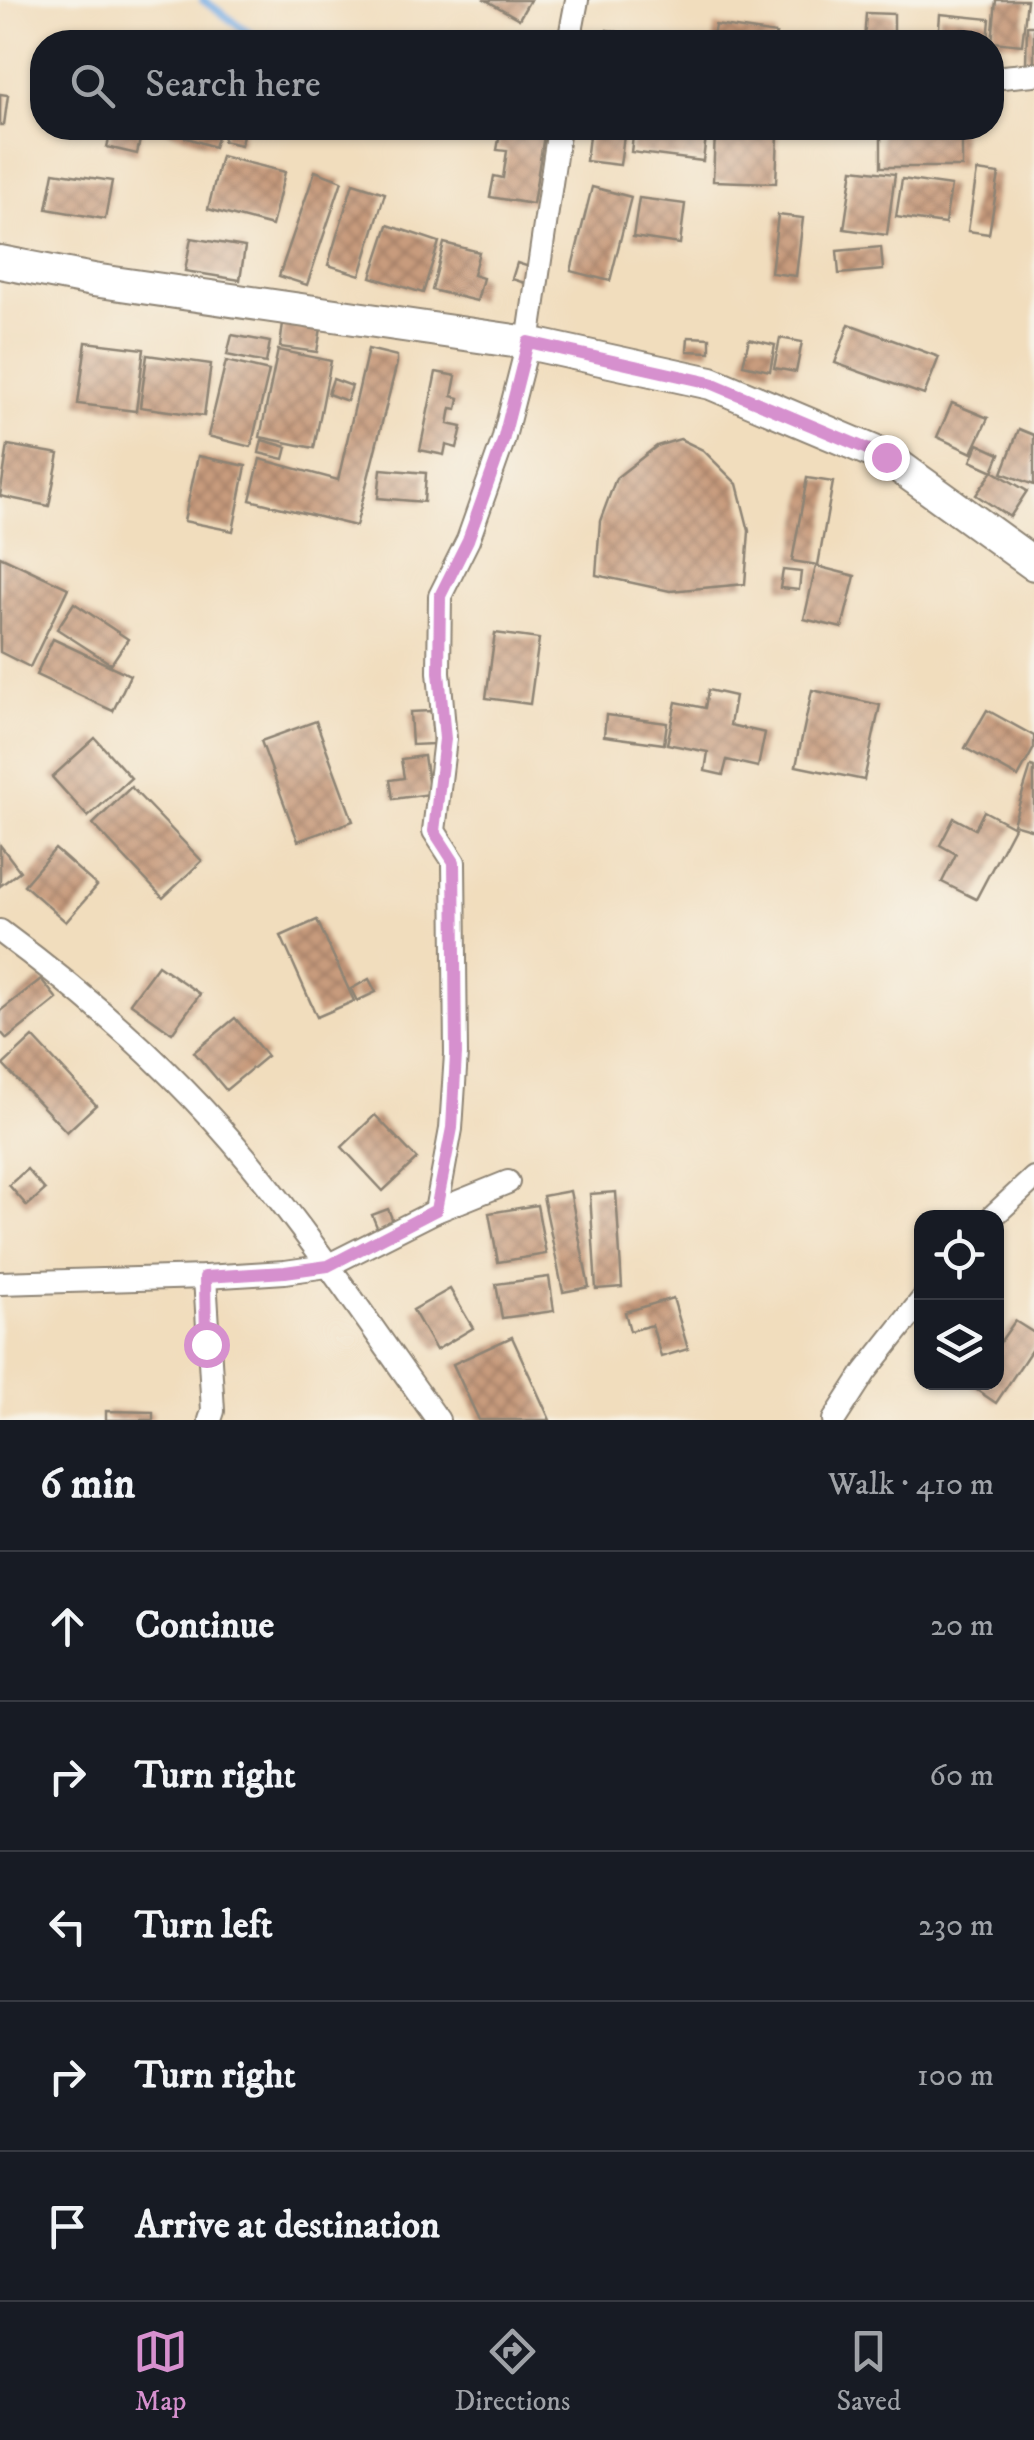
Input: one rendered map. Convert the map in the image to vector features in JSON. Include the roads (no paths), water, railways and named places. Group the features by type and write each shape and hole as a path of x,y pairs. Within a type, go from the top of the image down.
{"street":[{"path":"571,30 577,0"},
{"path":"1004,77 1034,74"},
{"path":"436,1210 452,1128 456,1054 454,862 434,831 445,739 439,672 440,596 468,540 503,441 528,342 557,140"},
{"path":"0,262 93,280 528,342 711,383 886,457 1034,564"},
{"path":"0,931 40,960 156,1061 249,1162 438,1420"},
{"path":"1000,1210 1034,1178"},
{"path":"0,1284 205,1277 328,1266 436,1210 508,1182"},
{"path":"205,1277 210,1420"},
{"path":"834,1420 865,1372 914,1310"}],"waterway":[{"path":"203,0 245,30"}]}
